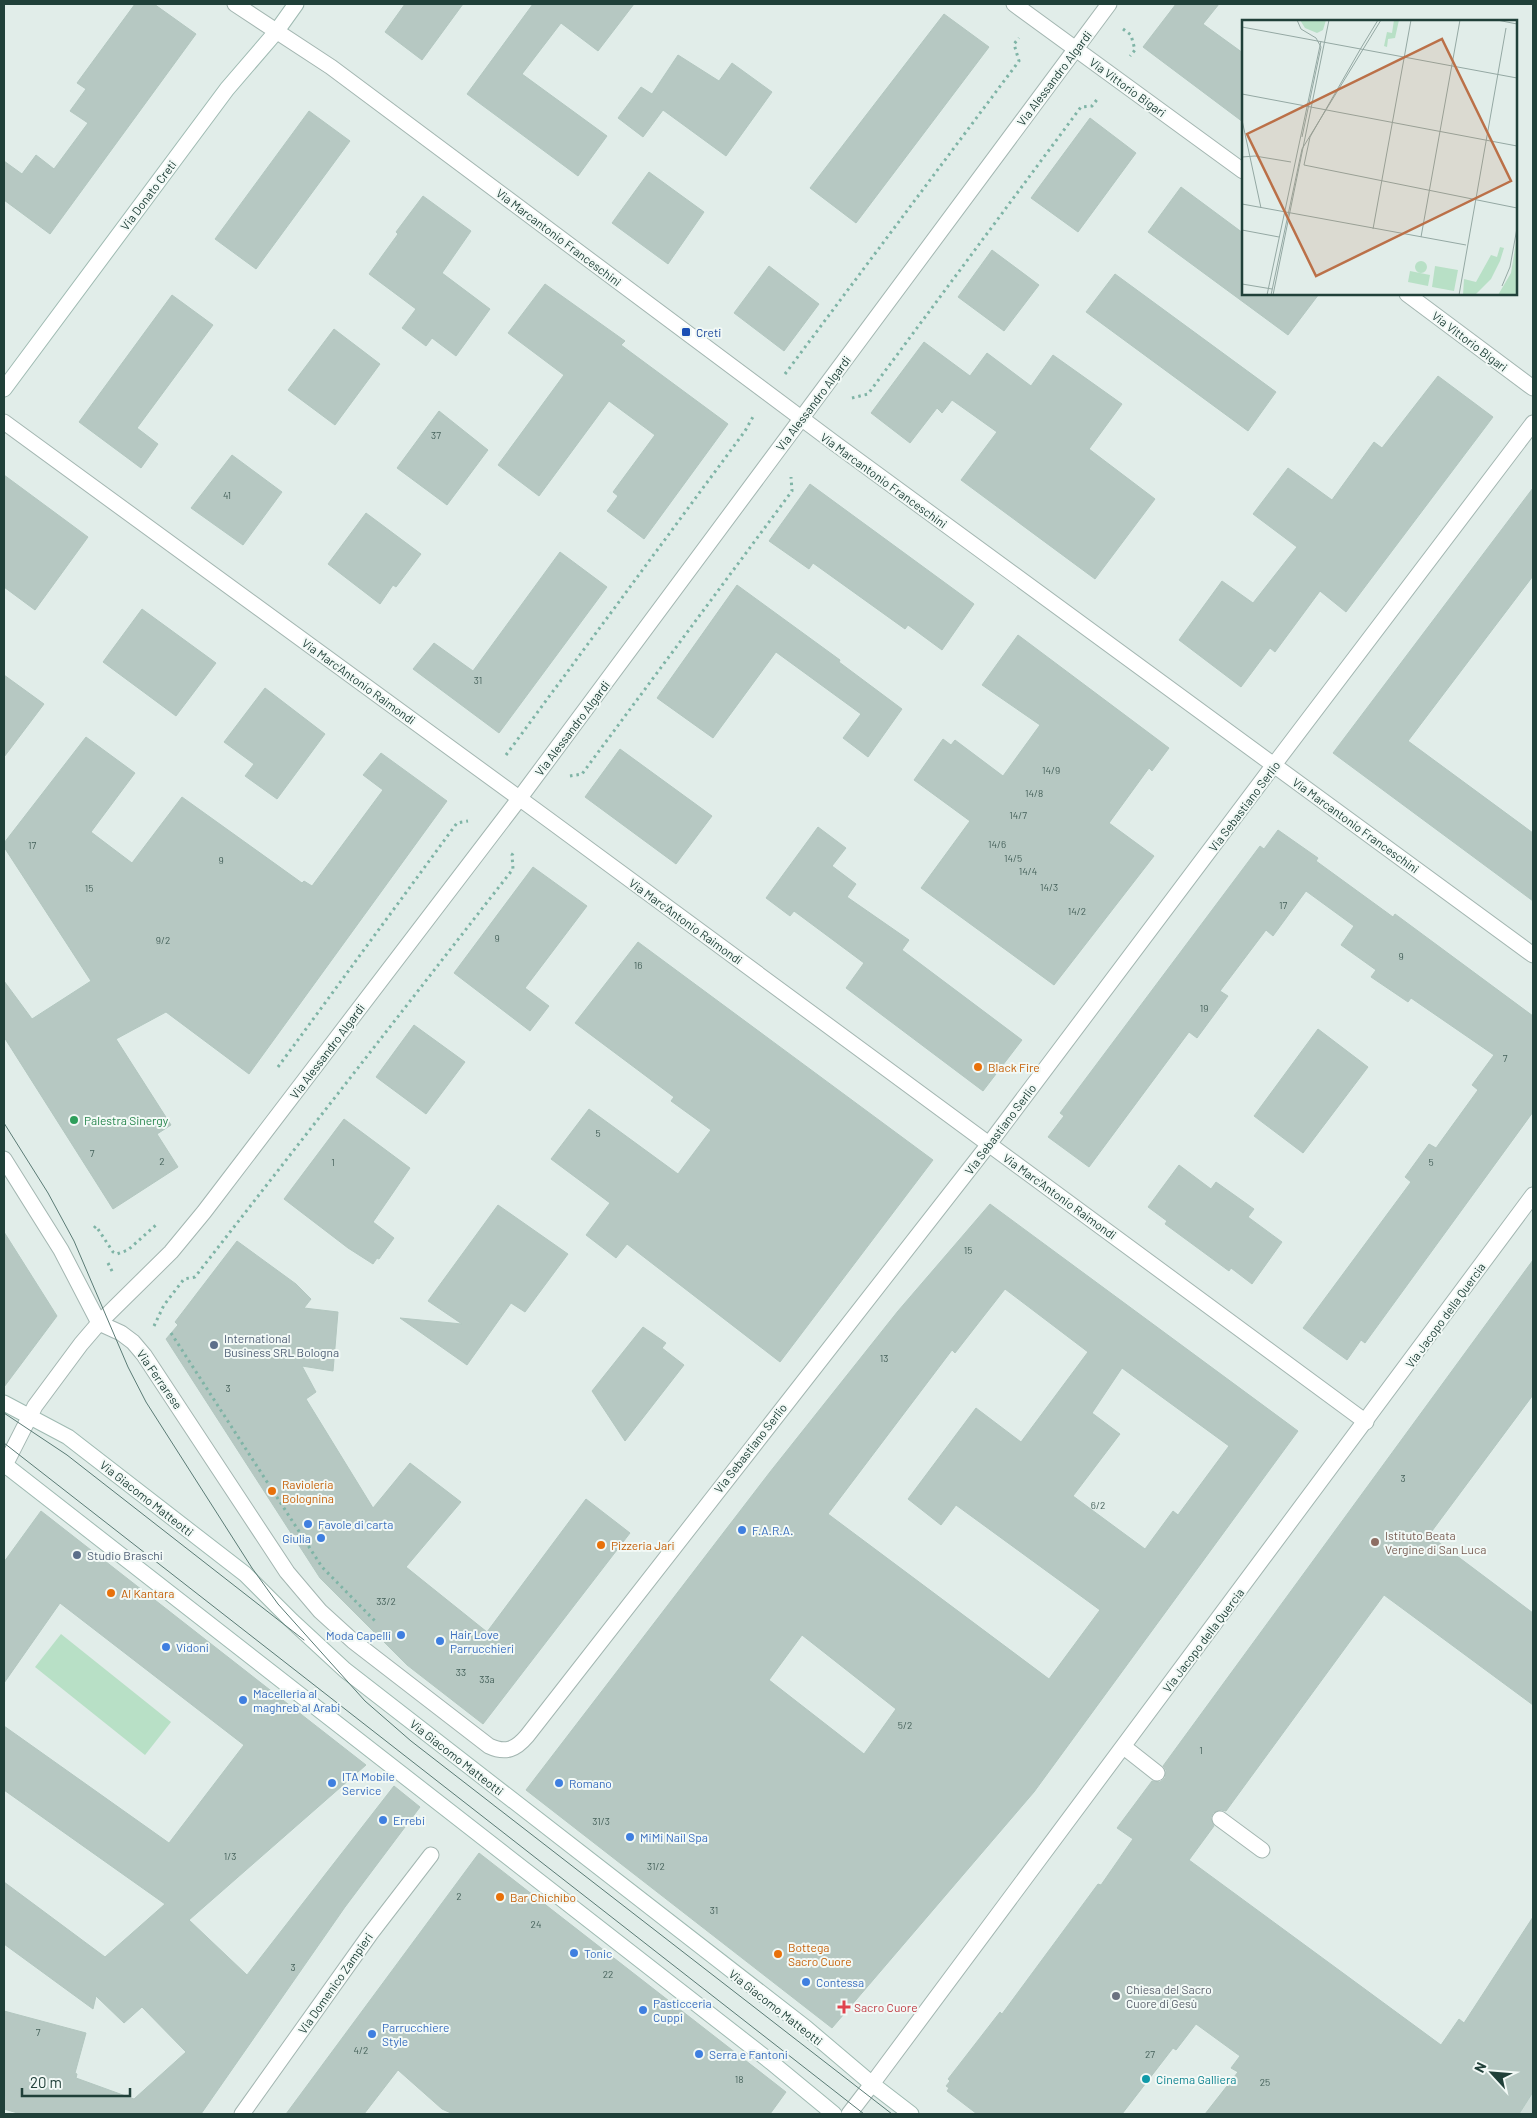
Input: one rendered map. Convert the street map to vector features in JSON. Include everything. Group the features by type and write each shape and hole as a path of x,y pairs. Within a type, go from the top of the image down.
{"street":[{"name":"Via Marcantonio Franceschini","path":"235,4 331,66 802,419 1533,956"},
{"name":"Via Donato Creti","path":"4,388 227,89 276,32 296,4"},
{"name":"Via Vittorio Bigari","path":"1014,4 1242,170"},
{"name":"Via Alessandro Algardi","path":"4,1465 44,1394 99,1323 171,1252 204,1212 519,799 1109,4"},
{"name":"Via Vittorio Bigari","path":"1409,295 1533,388"},
{"name":"Via Marc'Antonio Raimondi","path":"4,422 1366,1422"},
{"name":"Via Sebastiano Serlio","path":"295,1583 320,1611 353,1641 489,1746 496,1750 517,1748 989,1144 1533,423"},
{"path":"4,1159 61,1250 93,1308 99,1323"},
{"name":"Via Jacopo della Quercia","path":"849,2114 1366,1422 1533,1195"},
{"name":"Via Ferrarese","path":"99,1323 121,1333 144,1355 295,1583"},
{"name":"Via Giacomo Matteotti","path":"4,1403 68,1437 245,1574 339,1664 806,2028 872,2084 911,2114"},
{"path":"4,1465 771,2062 834,2114"},
{"path":"1124,1747 1158,1773"},
{"path":"1220,1819 1262,1850"},
{"name":"Via Domenico Zampieri","path":"242,2114 371,1933 431,1855"}],"path":[{"path":"1131,35 1135,50"},
{"path":"791,365 1019,61 1014,44"},
{"path":"850,401 854,396 868,394 1081,107 1092,106"},
{"path":"512,746 745,431 748,422"},
{"path":"564,783 569,776 582,774 781,507 792,491 790,477 796,470"},
{"path":"274,1072 457,822 468,821 471,817"},
{"path":"158,1318 164,1305 184,1279 196,1277 513,868 512,855 515,850"},
{"path":"94,1228 96,1226 113,1252 121,1254 162,1219"},
{"path":"171,1333 322,1567 378,1624"},
{"path":"178,1358 185,1354"}],"shaded area":[{"path":"1533,2092 1533,2114 1519,2114"}],"green space":[{"path":"61,1634 171,1722 145,1755 35,1667"}],"building":[{"path":"135,4 154,4 196,34 50,234 4,200 4,161 22,174 36,155 54,169 88,123 70,111 86,89 77,83"},
{"path":"405,4 463,4 422,60 385,32"},
{"path":"533,4 634,4 598,51 561,23 522,74 607,136 578,176 467,94"},
{"path":"1176,4 1219,4 1203,24 1242,52 1242,121 1143,47"},
{"path":"944,14 989,47 856,223 810,188"},
{"path":"678,55 719,81 732,63 772,92 726,156 663,110 643,137 618,118 641,87 652,94"},
{"path":"309,111 350,141 256,269 215,239"},
{"path":"1090,118 1136,153 1078,232 1031,198"},
{"path":"649,172 704,212 668,264 612,223"},
{"path":"1181,187 1242,232 1242,295 1318,295 1288,335 1148,232"},
{"path":"423,196 471,231 442,273 490,309 456,356 432,338 426,346 402,328 416,309 369,274 398,234 396,232"},
{"path":"992,250 1039,285 1004,331 958,297"},
{"path":"769,266 819,304 784,351 734,313"},
{"path":"1115,274 1276,392 1248,431 1086,312"},
{"path":"545,284 625,341 621,345 728,424 644,539 607,511 618,496 613,492 655,435 609,401 539,496 498,465 564,375 508,333"},
{"path":"172,295 213,325 137,428 158,444 141,468 79,422"},
{"path":"334,329 380,364 335,425 288,390"},
{"path":"924,342 970,376 987,353 1031,386 1053,355 1122,404 1089,449 1155,499 1095,579 961,480 997,432 952,400 942,413 937,408 910,443 871,413"},
{"path":"1438,376 1493,417 1346,612 1320,591 1275,652 1270,648 1241,687 1179,640 1222,581 1253,603 1297,547 1253,514 1288,468 1332,500 1374,442 1382,448"},
{"path":"439,411 488,450 447,505 397,468"},
{"path":"232,455 282,492 243,545 191,508"},
{"path":"4,475 88,537 35,610 4,587"},
{"path":"810,484 974,604 942,650 908,625 905,629 813,563 809,569 769,541"},
{"path":"1533,488 1533,576 1408,741 1533,833 1533,901 1333,753"},
{"path":"366,513 421,554 396,587 393,585 380,604 328,564"},
{"path":"560,552 607,587 499,733 413,669 434,643 473,671"},
{"path":"737,585 840,660 839,662 902,709 868,757 843,738 861,714 776,652 713,738 657,698"},
{"path":"142,609 216,663 176,716 103,662"},
{"path":"1018,635 1169,748 1152,771 1149,768 1109,823 1154,856 1054,985 921,888 970,821 914,780 943,739 951,745 955,740 1003,776 1040,725 982,685"},
{"path":"4,675 44,704 4,757"},
{"path":"265,688 325,734 277,799 245,776 254,764 224,742"},
{"path":"86,737 135,773 91,832 132,863 182,797 302,883 304,881 312,886 383,790 363,775 381,753 447,801 249,1074 166,1012 116,1039 171,1125 157,1134 178,1167 113,1209 4,1037 4,981 32,1019 91,981 4,847 4,843"},
{"path":"620,749 712,816 676,864 585,797"},
{"path":"818,827 846,848 832,866 856,884 847,897 909,940 902,950 1022,1040 983,1091 846,988 864,963 794,911 790,916 766,898"},
{"path":"1278,830 1318,858 1316,861 1393,917 1395,914 1533,1016 1533,1112 1365,1343 1361,1340 1347,1360 1303,1328 1411,1182 1405,1177 1429,1144 1436,1148 1478,1090 1472,1085 1494,1055 1411,998 1408,1002 1371,977 1376,970 1341,945 1354,926 1306,891 1273,936 1266,930 1220,991 1228,996 1197,1038 1189,1032 1089,1167 1048,1137 1064,1116 1060,1113 1260,846 1264,849"},
{"path":"533,867 587,906 525,988 549,1006 530,1031 454,973"},
{"path":"638,942 933,1160 780,1362 627,1244 616,1258 586,1235 610,1203 551,1159 589,1109 678,1174 711,1130 671,1101 674,1097 575,1023"},
{"path":"414,1025 465,1062 426,1114 376,1077"},
{"path":"1318,1029 1368,1067 1303,1153 1254,1116"},
{"path":"344,1119 410,1168 373,1222 394,1238 379,1259 377,1258 373,1264 348,1248 284,1199"},
{"path":"1179,1165 1211,1189 1216,1182 1254,1209 1248,1217 1282,1242 1252,1284 1231,1268 1229,1271 1165,1224 1167,1221 1148,1207"},
{"path":"990,1204 1298,1431 1034,1792 832,2028 526,1790 770,1472 898,1311","holes":["1005,1289 1088,1352 1021,1442 976,1408 908,1499 941,1525 956,1505 1100,1610 1049,1679 828,1514 952,1350 955,1353","1122,1368 1229,1446 1178,1515 1173,1511 1145,1549 1073,1496 1120,1434 1092,1413","802,1635 896,1709 864,1754 769,1680"]},
{"path":"498,1205 568,1254 525,1312 511,1303 467,1365 400,1318 462,1324 428,1301"},
{"path":"4,1232 57,1316 4,1387"},
{"path":"237,1241 296,1284 311,1299 304,1308 338,1312 333,1371 302,1366 316,1392 306,1399 373,1508 410,1463 461,1502 406,1567 487,1632 586,1499 630,1533 483,1724 407,1665 320,1578 166,1339 178,1325 175,1322"},
{"path":"1533,1260 1533,1395 1429,1535 1533,1613 1533,1705 1384,1595 1226,1811 1221,1810 1213,1813 1211,1818 1214,1826 1189,1860 1441,2045 1459,2019 1464,2023 1533,1917 1533,2092 1519,2114 1205,2114 1238,2072 1231,2068 1240,2056 1196,2024 1176,2050 1173,2048 1122,2114 977,2114 947,2091 949,2088 946,2086 950,2081 948,2079 1000,2012 1002,2014 1098,1884 1101,1885 1133,1839 1117,1828 1152,1781 1160,1782 1165,1778 1166,1770 1163,1766"},
{"path":"643,1327 666,1343 662,1348 684,1365 625,1441 592,1391"},
{"path":"41,1511 366,1765 189,1920 247,1975 394,1786 420,1807 345,1907 201,2114 21,2114 4,2109 4,2011 86,2033 75,2073 77,2074 76,2078 134,2099 186,2052 142,2007 124,2023 96,1996 93,2009 4,1944 4,1882 105,1957 165,1904 4,1790 4,1726 169,1843 244,1745 60,1603 4,1683 4,1562"},
{"path":"479,1853 786,2092 770,2114 453,2114 442,2109 398,2070 364,2114 286,2114"}],"tram line":[{"path":"4,1123 48,1193 74,1241 128,1367 146,1402 252,1568 278,1604 365,1701 411,1741 892,2114"},
{"path":"4,1413 67,1455 304,1640"},
{"path":"4,1443 864,2114"}],"place":[{"name":"Creti","path":"686,332"},
{"name":"Black Fire","path":"978,1067"},
{"name":"Palestra Sinergy","path":"74,1120"},
{"name":"International Business SRL Bologna","path":"214,1345"},
{"name":"Ravioleria Bolognina","path":"272,1491"},
{"name":"Favole di carta","path":"308,1524"},
{"name":"F.A.R.A.","path":"742,1530"},
{"name":"Giulia","path":"321,1538"},
{"name":"Istituto Beata Vergine di San Luca","path":"1375,1542"},
{"name":"Pizzeria Jari","path":"601,1545"},
{"name":"Studio Braschi","path":"77,1555"},
{"name":"Al Kantara","path":"111,1593"},
{"name":"Moda Capelli","path":"401,1635"},
{"name":"Hair Love Parrucchieri","path":"440,1641"},
{"name":"Vidoni","path":"166,1647"},
{"name":"Macelleria al maghreb al Arabi","path":"243,1700"},
{"name":"ITA Mobile Service","path":"332,1783"},
{"name":"Romano","path":"559,1783"},
{"name":"Errebi","path":"383,1820"},
{"name":"MiMi Nail Spa","path":"630,1837"},
{"name":"Bar Chichibo","path":"500,1897"},
{"name":"Tonic","path":"574,1953"},
{"name":"Bottega Sacro Cuore","path":"778,1954"},
{"name":"Contessa","path":"806,1982"},
{"name":"Chiesa del Sacro Cuore di Gesù","path":"1116,1996"},
{"name":"Sacro Cuore","path":"844,2007"},
{"name":"Pasticceria Cuppi","path":"643,2010"},
{"name":"Parrucchiere Style","path":"372,2034"},
{"name":"Serra e Fantoni","path":"699,2054"},
{"name":"Cinema Galliera","path":"1146,2079"}]}
